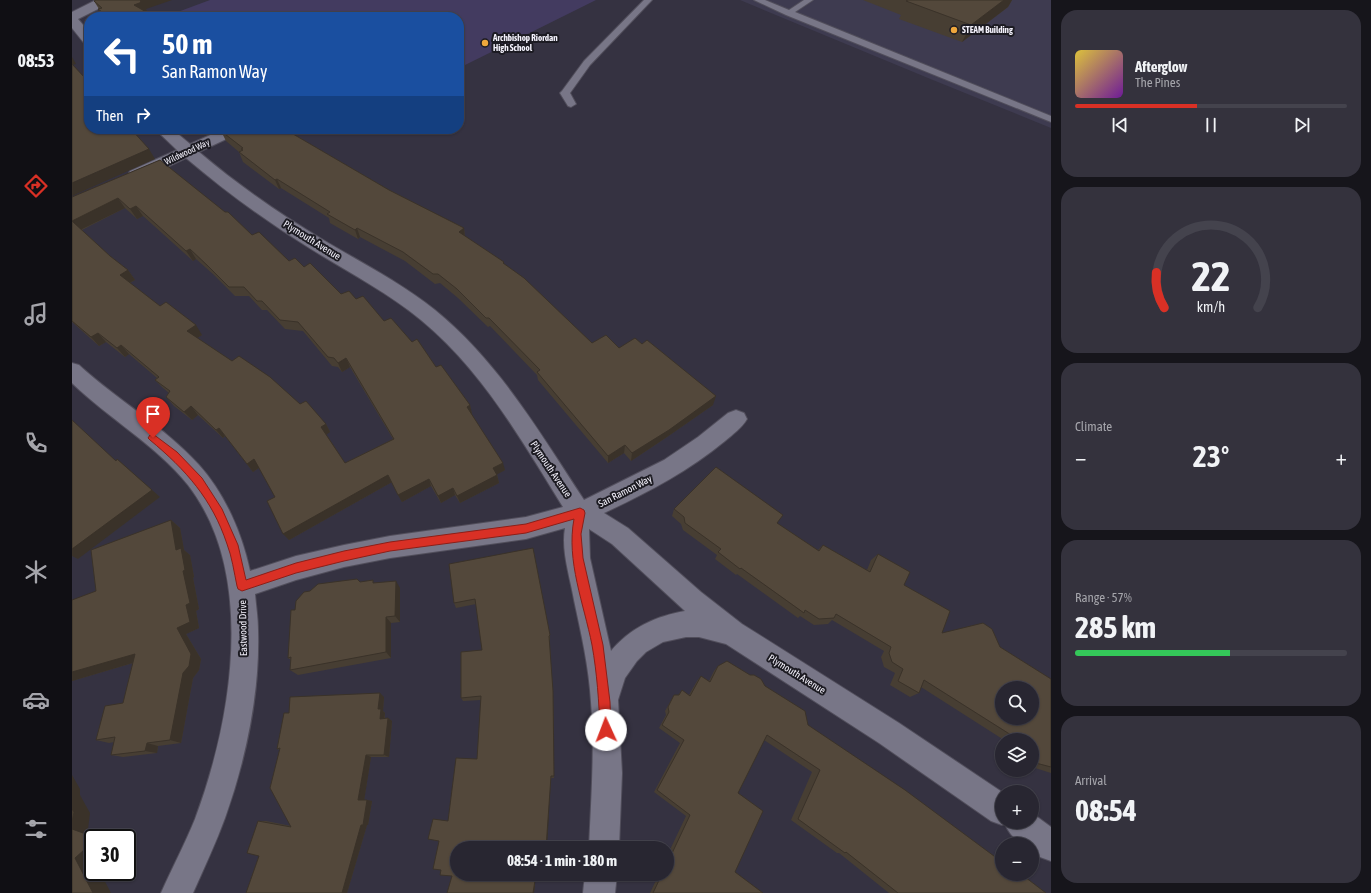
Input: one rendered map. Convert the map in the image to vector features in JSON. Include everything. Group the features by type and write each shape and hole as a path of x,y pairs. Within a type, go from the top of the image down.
{"street":[{"path":"84,34 72,18 106,0"},
{"name":"Plymouth Avenue","path":"169,134 234,189 260,208 381,282 428,315 453,338 477,363 503,396 580,513 601,523 620,536 681,591 733,633 889,733 995,805"},
{"name":"Wildwood Way","path":"123,182 225,134"},
{"name":"Eastwood Drive","path":"72,371 174,455 199,481 219,512 230,538 242,586 245,636 242,691 229,755 208,824 177,893"},
{"name":"San Ramon Way","path":"242,586 296,568 344,556 390,547 526,528 580,513 627,491 672,467 706,444 736,419"},
{"path":"580,513 576,534 578,558 597,645 605,702 607,773 604,841"},
{"path":"605,702 614,673 627,651 648,635 671,626 699,624 733,633"},
{"path":"1028,829 1051,846"},
{"path":"599,893 600,881"}],"lane":[{"path":"571,104 565,93 587,63 648,0"},
{"path":"758,0 1051,119"},
{"path":"791,0 805,2"},
{"path":"789,13 805,2"}],"shaded area":[{"name":"Archbishop Riordan High School","path":"210,0 596,0 464,66 464,12 178,12"},
{"path":"740,0 1051,0 1051,128 928,78"}],"building":[{"path":"142,0 140,1 142,2 134,5 146,12 102,12 98,9 102,8 94,1"},
{"path":"1004,0 971,25 906,1"},
{"path":"72,64 84,77 84,134 136,134 149,149 72,183"},
{"path":"225,134 293,134 389,190 464,228 459,232 504,262 503,263 524,278 592,343 606,335 619,348 635,338 642,344 647,340 716,396 669,430 632,453 625,445 608,456 537,372 540,370 489,318 486,318 457,289 438,274 433,274 403,252 357,228 355,230 327,214 330,212 277,179 275,180 239,152 243,150 241,149 243,148"},
{"path":"160,160 225,212 228,212 252,235 259,232 289,261 295,258 304,267 310,263 341,294 349,291 356,299 363,296 384,321 391,318 412,342 417,339 436,367 441,365 470,405 467,407 503,463 493,468 497,475 457,496 453,488 438,496 429,479 398,495 388,475 283,534 267,501 275,497 254,459 247,464 219,428 216,430 191,406 184,412 166,397 170,391 155,380 159,377 121,345 117,348 98,333 91,337 72,321 72,221 72,197","holes":["118,198 130,209 136,206 186,251 190,249 229,287 244,287 257,301 262,301 280,320 298,322 328,357 334,358 338,363 346,358 394,439 345,463 321,427 326,424 306,401 300,404 270,377 239,356 232,361 187,331 196,325 166,302 160,306 120,275 128,270 110,256 72,221"]},
{"path":"72,420 116,461 117,459 152,490 72,549"},
{"path":"716,467 783,515 777,523 819,551 823,545 870,572 878,554 910,572 904,585 950,611 942,633 983,623 992,629 1000,647 1051,679 1051,767 1039,764 1039,733 1008,733 995,725 1039,725 1039,681 995,681 995,725 924,680 919,693 898,681 903,669 892,662 889,653 891,647 836,614 834,618 819,619 805,610 804,613 718,552 721,549 685,523 684,517 674,509"},
{"path":"171,520 176,550 181,548 185,570 183,571 190,603 186,605 190,622 177,628 191,654 189,666 183,673 170,740 147,743 145,751 111,755 115,737 96,740 105,706 123,703 135,654 72,672 72,600 96,591 91,550"},
{"path":"533,548 550,635 553,691 554,776 551,776 546,841 450,841 450,876 440,875 441,870 433,869 439,841 428,839 433,819 448,821 456,758 477,759 481,696 461,698 461,652 482,650 475,599 454,603 449,564"},
{"path":"357,579 360,582 373,580 373,583 396,581 395,616 386,617 386,652 290,670 291,657 288,658 291,610 295,610 296,601 304,592 310,591 318,584"},
{"path":"727,661 750,675 754,675 761,679 765,686 805,711 808,725 905,790 995,857 995,881 1030,881 1046,893 898,893 846,852 845,853 798,819 820,770 767,735 738,793 763,811 735,872 763,893 653,893 659,881 674,881 674,849 690,815 657,790 684,740 662,725 669,712 668,707 674,695 679,695 682,690 690,696 701,676 710,682 718,666"},
{"path":"380,693 378,709 381,709 380,719 388,718 384,755 366,755 358,800 367,800 363,825 361,825 342,893 246,893 259,856 247,853 258,821 291,827 270,788 280,748 277,749 284,713 289,713 290,697"},
{"path":"72,809 74,812 72,822"},
{"path":"72,829 84,833 84,850 75,858 84,876 84,881 87,881 93,893 72,893"},
{"path":"451,881 535,881 533,893 447,893"}],"place":[{"name":"STEAM Building","path":"954,30"},
{"name":"Archbishop Riordan High School","path":"485,43"}],"route":[{"path":"153,438 174,455 199,481 219,512 233,545 242,586 296,568 344,556 390,547 526,528 580,513 576,534 578,558 588,598 597,645 605,702 606,730"}]}
